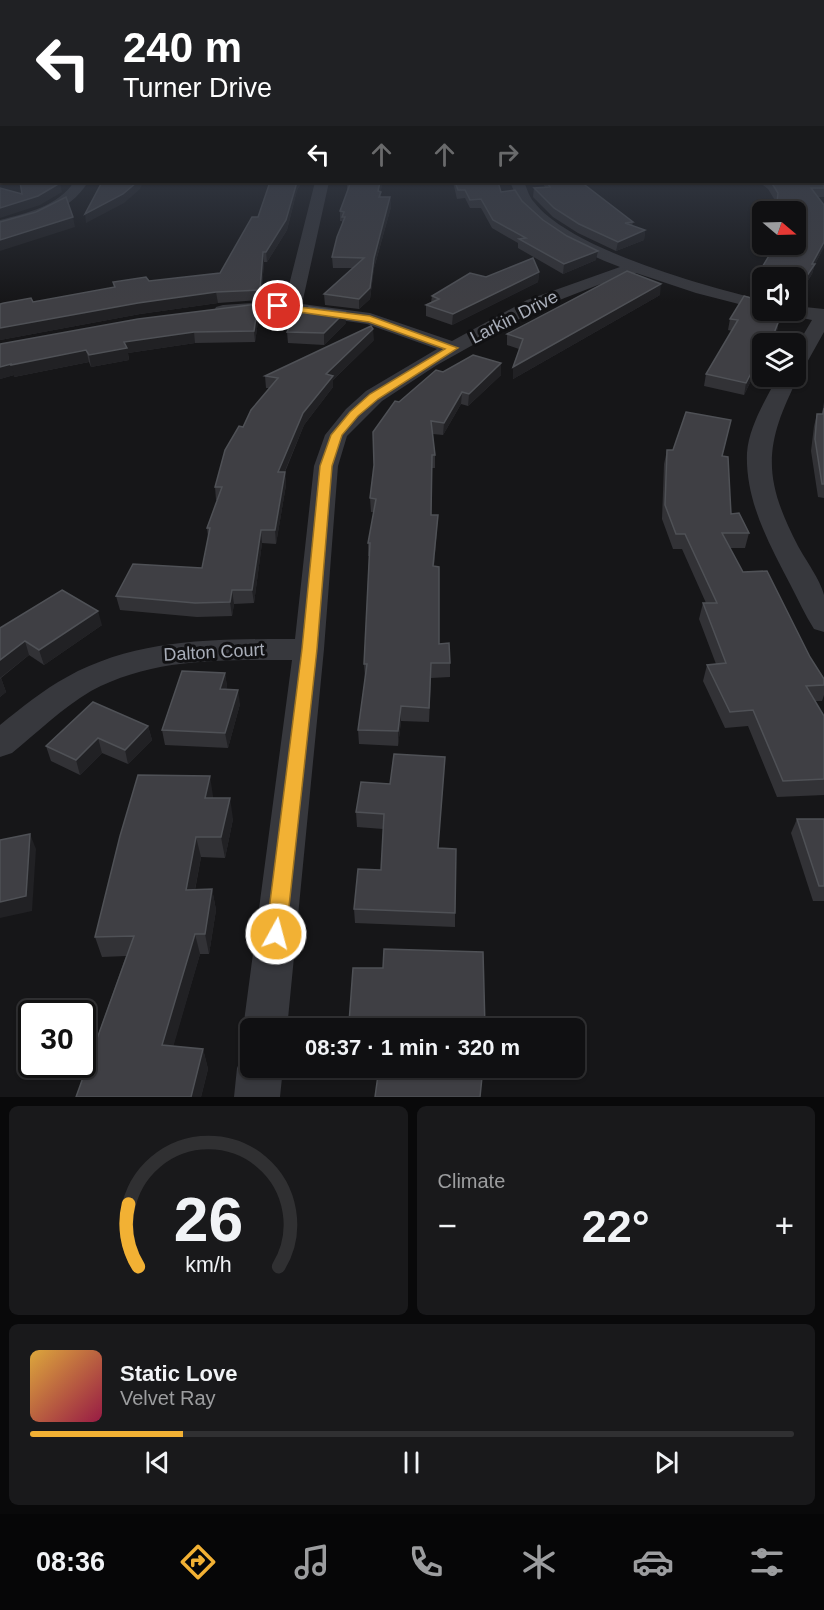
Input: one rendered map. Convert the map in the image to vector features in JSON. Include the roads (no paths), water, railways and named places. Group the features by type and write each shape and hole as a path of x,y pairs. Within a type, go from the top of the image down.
{"street":[{"path":"0,225 30,216 60,204 67,198"},
{"path":"292,308 318,198"},
{"path":"525,198 531,208 555,228 635,268 698,289 752,302"},
{"name":"Larkin Drive","path":"266,1018 309,649 326,466 336,435 374,396 453,348 533,304 592,281 635,268"},
{"path":"207,313 253,308 292,308 370,319 453,348"},
{"path":"806,313 824,316 806,347"},
{"path":"783,387 775,401 759,451 760,471 770,516 824,622"},
{"name":"Dalton Court","path":"0,744 79,684 118,666 157,655 201,650 309,649"},
{"path":"257,1097 259,1078"}]}
